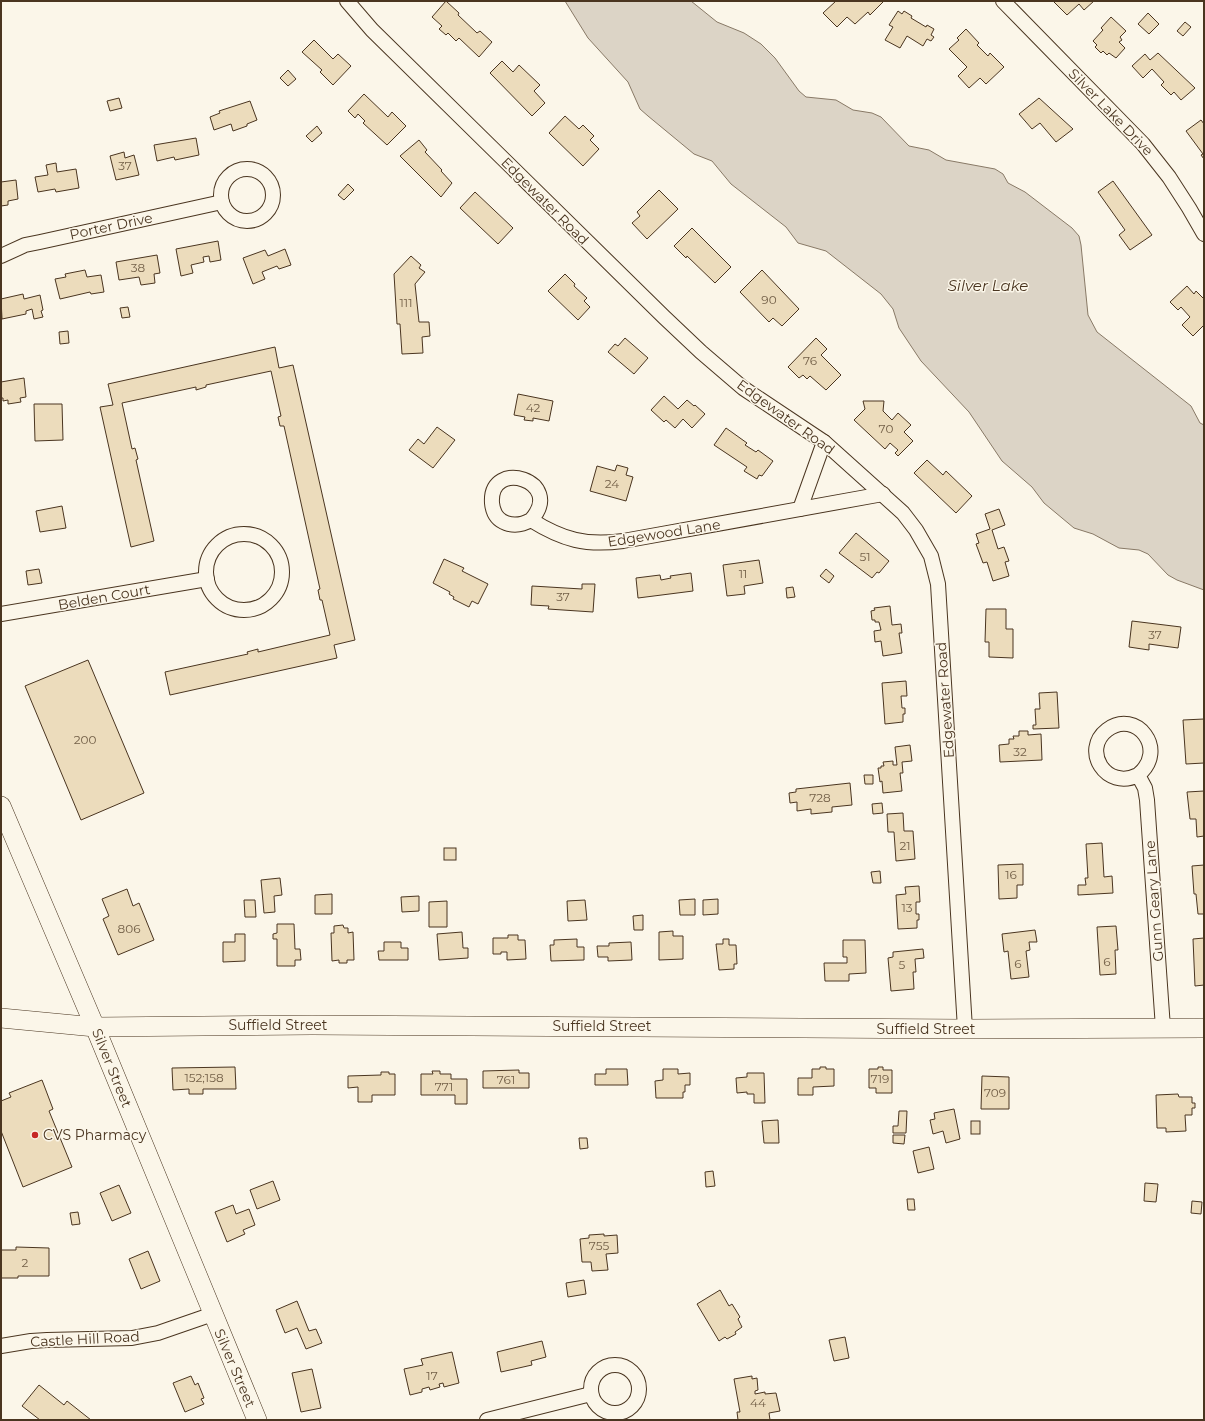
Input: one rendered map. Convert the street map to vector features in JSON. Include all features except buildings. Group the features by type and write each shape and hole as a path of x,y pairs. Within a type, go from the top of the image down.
{"main road":[{"name":"Silver Street","path":"1,806 95,1027 257,1420"},
{"name":"Suffield Street","path":"1,1018 95,1027 386,1025 965,1029 1204,1028"}],"street":[{"name":"Edgewater Road","path":"347,1 372,30 691,342 743,388 824,442 903,514 924,541 931,556 938,584 965,1029"},
{"name":"Silver Lake Drive","path":"1003,1 1143,144 1172,182 1204,234"},
{"name":"Porter Drive","path":"1,256 26,245 222,202"},
{"path":"800,509 824,442"},
{"name":"Edgewood Lane","path":"531,520 560,536 578,541 608,543 882,494"},
{"path":"250,535 265,541 276,552 282,567 280,583 273,596 261,606 246,610 230,608 218,599 213,593 207,579 206,571 210,555 220,543 234,536 250,535"},
{"name":"Belden Court","path":"1,614 207,579"},
{"name":"Gunn Geary Lane","path":"1138,775 1145,788 1147,800 1163,1028"},
{"name":"Castle Hill Road","path":"1,1346 42,1340 139,1337 158,1333 213,1314"},
{"path":"487,1420 591,1394"}],"water":[{"name":"Silver Lake","path":"565,1 691,1 717,22 744,33 761,44 775,58 799,91 806,97 836,100 853,110 872,113 881,117 909,146 929,150 946,160 995,169 1003,174 1008,183 1025,192 1072,228 1079,236 1088,315 1097,332 1191,406 1200,423 1204,425 1204,590 1168,575 1148,554 1139,550 1119,548 1093,534 1074,528 1044,503 1032,487 1002,461 969,412 921,361 899,328 893,309 881,294 826,251 798,243 786,227 731,184 712,161 694,154 640,109 628,82 588,38"}],"place":[{"name":"CVS Pharmacy","path":"35,1135"}]}
